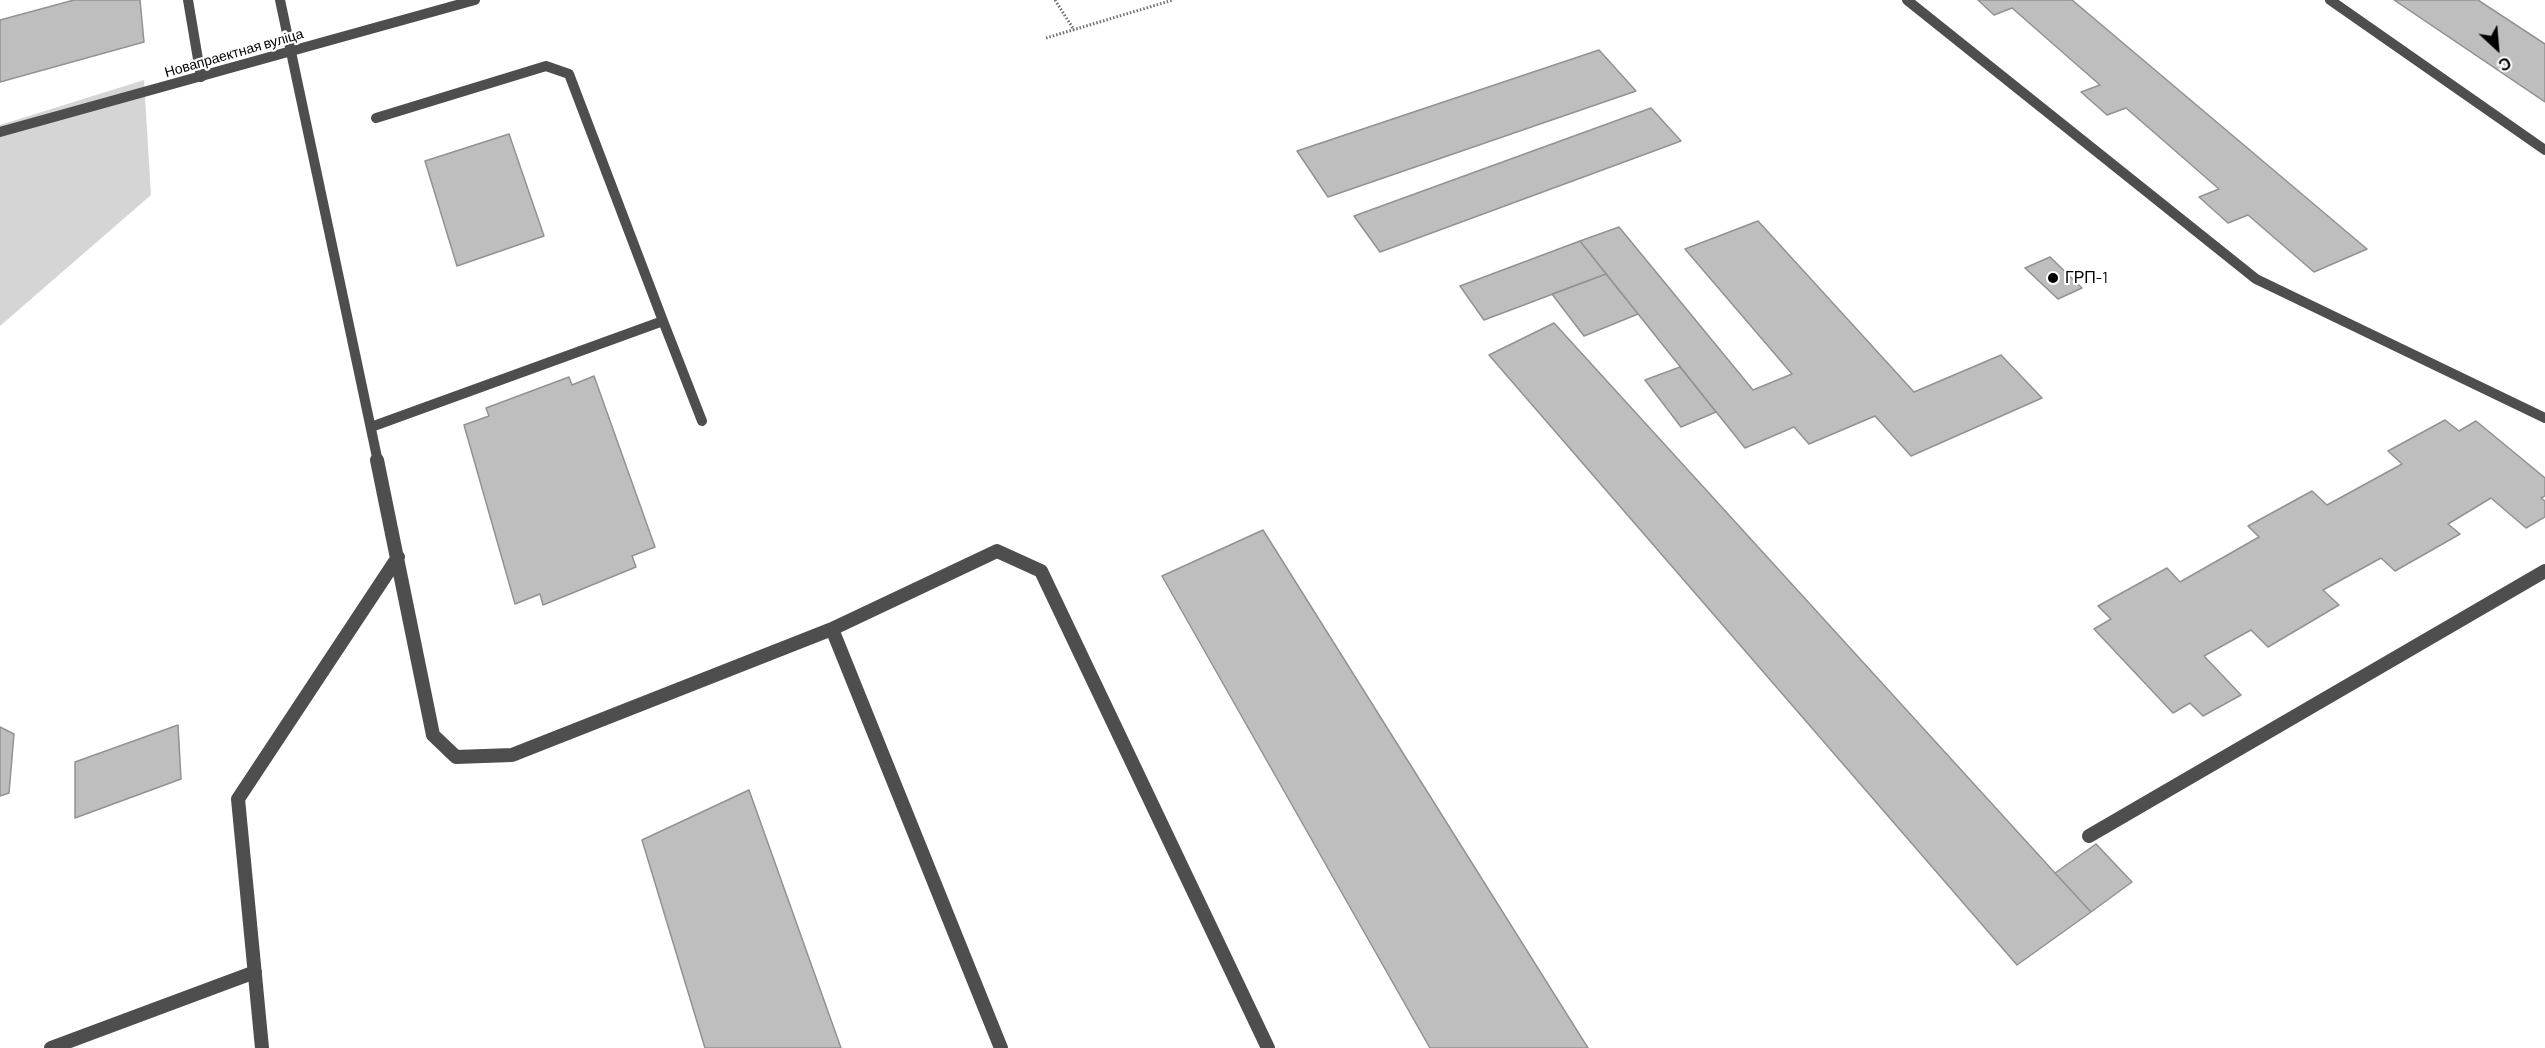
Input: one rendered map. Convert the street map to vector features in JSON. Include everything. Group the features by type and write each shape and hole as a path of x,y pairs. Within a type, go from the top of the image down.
{"street":[{"path":"188,0 201,76"},
{"path":"280,0 398,556 433,735 456,757 512,754 832,629 997,551 1041,571 1268,1048"},
{"name":"Новапраектная вуліца","path":"0,132 475,0"},
{"path":"1908,0 2256,279 2545,418"},
{"path":"2330,0 2545,150"},
{"path":"376,118 546,66 569,74 702,421"},
{"path":"371,427 663,321"},
{"path":"262,1048 238,799 398,556"},
{"path":"2089,836 2545,572"},
{"path":"832,629 1001,1048"},
{"path":"51,1048 255,972"}],"path":[{"path":"1055,0 1074,30"},
{"path":"1147,0 1151,7"},
{"path":"1046,39 1173,0"}],"shaded area":[{"path":"144,80 151,195 0,326 0,125"}],"building":[{"path":"74,0 140,0 144,42 0,82 0,20"},
{"path":"1978,0 2072,0 2367,249 2314,272 2248,215 2228,223 2199,197 2219,189 2126,108 2107,115 2081,92 2100,85 2012,8 1994,15"},
{"path":"2394,0 2478,0 2545,44 2545,102"},
{"path":"1599,50 1636,91 1328,197 1297,151"},
{"path":"1651,108 1681,141 1380,252 1354,216"},
{"path":"509,134 544,236 457,266 425,161"},
{"path":"1758,221 1914,392 2001,355 2042,398 1911,456 1875,416 1809,444 1794,427 1745,448 1580,241 1619,227 1753,390 1792,374 1685,249"},
{"path":"1580,241 1606,274 1484,320 1460,286"},
{"name":"ГРП-1","path":"2050,257 2082,288 2058,299 2025,268"},
{"path":"1606,274 1638,314 1584,336 1552,294"},
{"path":"1554,323 2091,912 2017,965 1489,355"},
{"path":"1680,367 1716,412 1681,427 1645,380"},
{"path":"594,376 655,547 632,556 636,567 543,605 540,594 515,604 464,425 489,416 486,408 569,377 572,385"},
{"path":"2445,420 2459,431 2476,421 2545,478 2545,496 2541,498 2545,501 2545,517 2526,528 2491,498 2448,524 2460,534 2395,571 2381,558 2323,590 2339,605 2268,647 2251,630 2204,656 2241,695 2203,716 2190,703 2173,713 2094,629 2111,619 2098,606 2167,568 2180,582 2259,537 2248,526 2312,491 2327,505 2402,464 2388,451"},
{"path":"1263,530 1588,1048 1430,1048 1162,576"},
{"path":"178,725 181,779 75,818 75,762"},
{"path":"0,727 14,734 9,793 0,796"},
{"path":"749,790 841,1048 705,1048 642,840"},
{"path":"2096,844 2132,882 2091,912 2055,873"}],"place":[{"name":"ГРП-1","path":"2053,278"}]}
